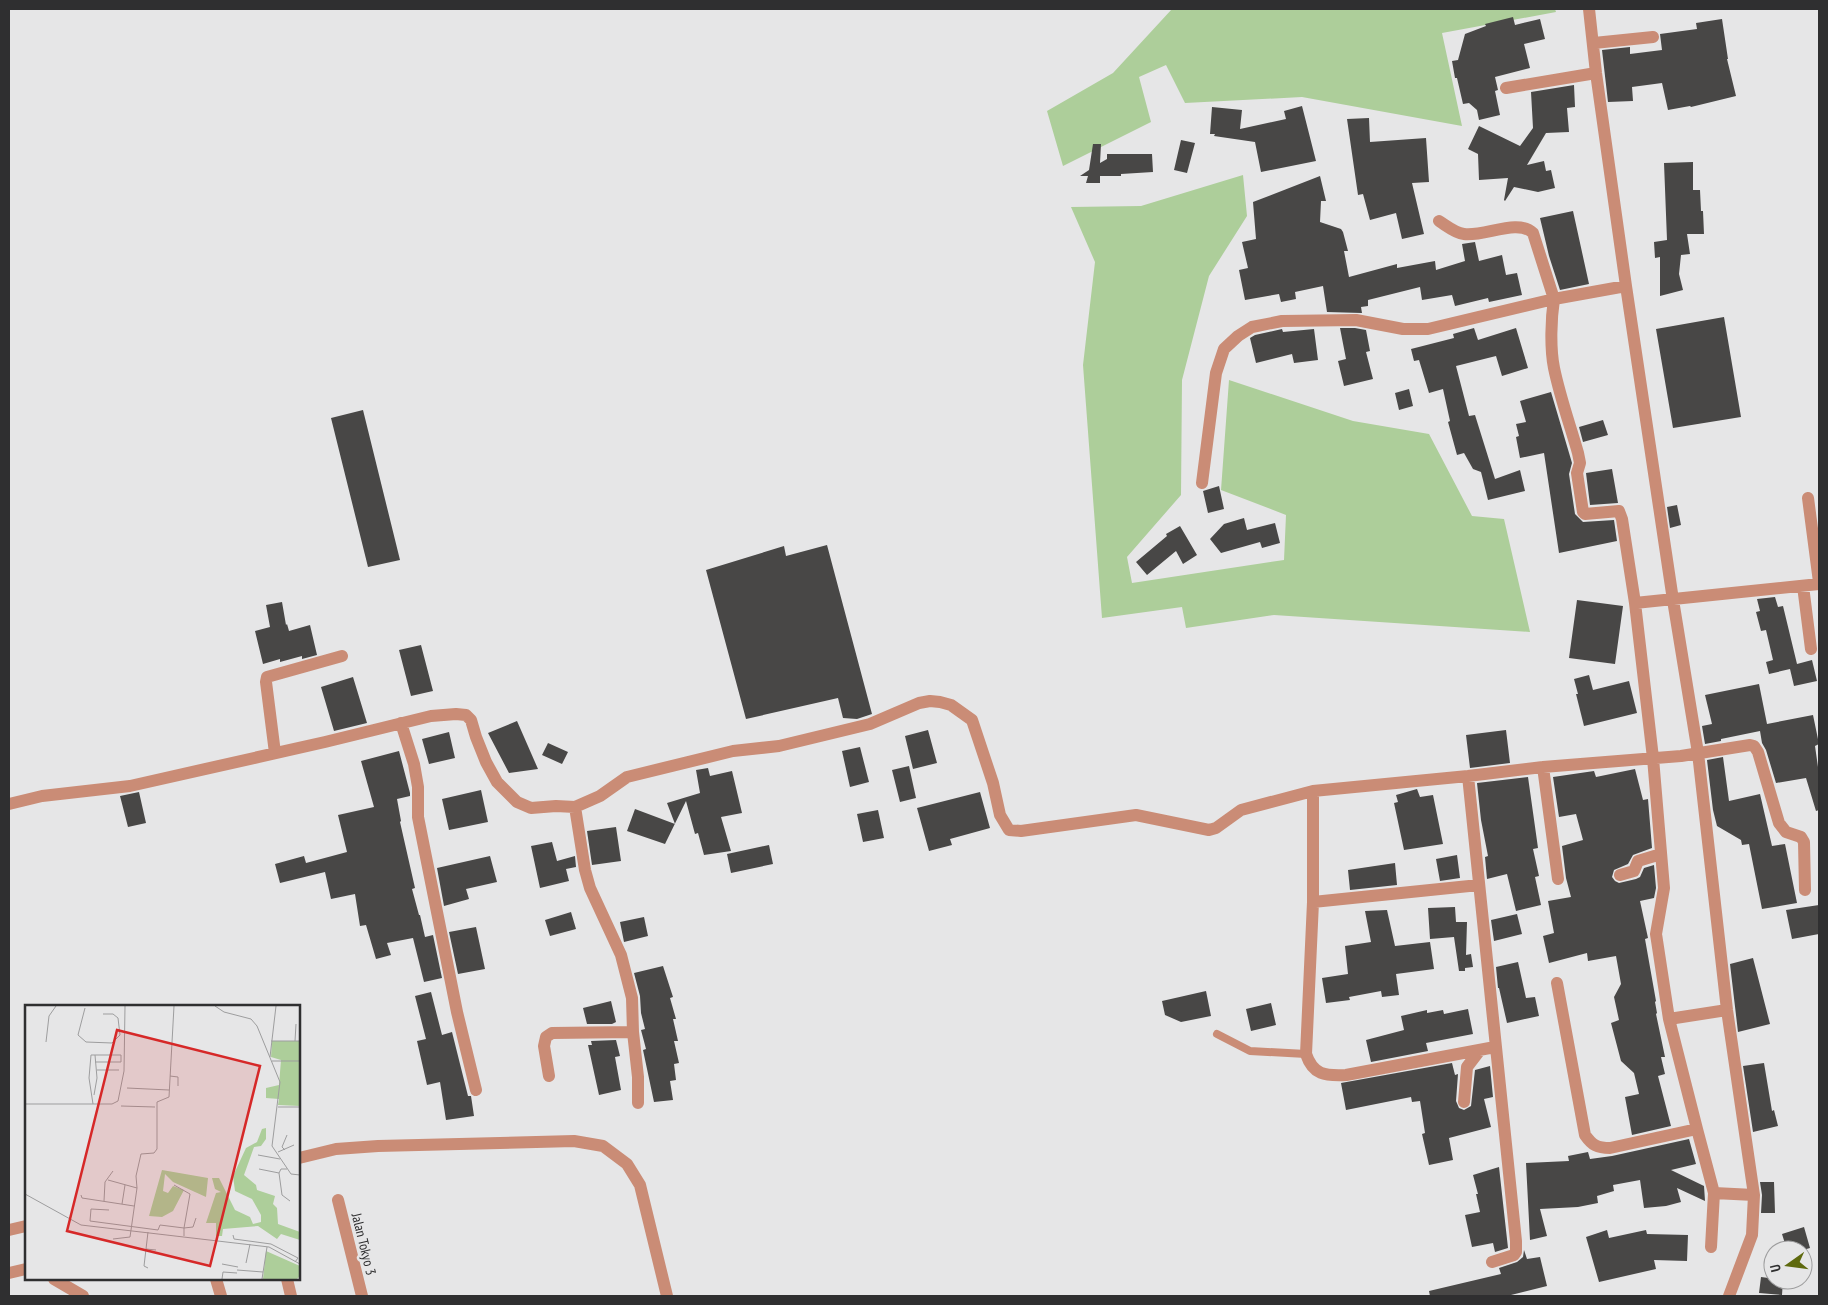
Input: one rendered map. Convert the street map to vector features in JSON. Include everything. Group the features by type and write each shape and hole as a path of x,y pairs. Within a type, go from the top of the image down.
{"street":[{"path":"1589,9 1596,73 1626,286 1698,753 1728,1010 1754,1195 1752,1235 1729,1296"},
{"path":"1594,43 1652,37"},
{"path":"1506,88 1596,73"},
{"path":"1439,221 1462,234 1475,234 1520,226 1528,228 1533,233 1554,299 1551,317 1554,369 1578,453 1580,463 1577,474 1583,512 1585,514 1613,510 1621,514 1656,758 1664,895 1656,934 1697,1129 1716,1193 1711,1247"},
{"path":"1202,483 1216,373 1224,349 1238,336 1252,327 1282,321 1356,320 1415,330 1428,329 1554,299 1626,286"},
{"path":"1635,603 1819,583 1808,498"},
{"path":"1803,586 1811,649"},
{"path":"275,753 266,682 267,677 342,656"},
{"path":"9,804 42,796 130,786 431,716 456,714 466,715 471,720 486,762 497,782 517,802 531,808 575,807 600,796 627,777 733,751 778,746 870,724 919,703 930,701 951,705 972,720 993,783 1000,815 1009,830 1021,831 1136,815 1209,830 1216,828 1241,810 1313,791 1543,767 1681,756 1750,745 1756,748 1779,823 1786,832 1801,837 1804,842 1805,890"},
{"path":"402,723 414,764 418,787 418,817 457,1012 476,1090"},
{"path":"1543,767 1558,879"},
{"path":"1468,776 1510,1177 1516,1252 1511,1258 1492,1262"},
{"path":"1313,791 1313,902 1306,1054 1309,1064 1317,1071 1330,1076 1495,1047"},
{"path":"575,807 585,870 590,888 621,954 632,998 638,1103"},
{"path":"1620,875 1634,871 1638,861 1661,854"},
{"path":"1313,902 1479,886"},
{"path":"1558,983 1585,1135 1591,1144 1601,1148 1610,1148 1697,1129"},
{"path":"1673,1018 1728,1010"},
{"path":"549,1076 544,1046 546,1037 552,1032 633,1032"},
{"path":"1464,1102 1466,1067 1480,1050"},
{"path":"300,1158 336,1149 378,1146 574,1141 603,1146 627,1164 640,1185 668,1296"},
{"path":"1716,1193 1754,1195"},
{"name":"Jalan Tokyo 3","path":"338,1200 362,1296"},
{"path":"9,1230 25,1226"},
{"path":"9,1273 25,1269"},
{"path":"56,1280 83,1296"},
{"path":"216,1280 221,1296"},
{"path":"286,1280 291,1296"}],"lane":[{"path":"1218,1034 1250,1051 1306,1054"}],"green space":[{"path":"1172,9 1555,9 1556,12 1442,33 1462,126 1302,97 1185,103 1166,65 1139,77 1151,122 1063,166 1047,111 1113,73"},
{"path":"1243,175 1247,216 1209,276 1182,380 1181,495 1127,557 1132,583 1284,560 1286,515 1221,490 1229,380 1353,421 1429,434 1472,516 1504,519 1530,632 1274,615 1186,628 1182,607 1102,618 1083,365 1095,262 1071,207 1141,206"}],"building":[{"path":"1513,17 1515,25 1540,19 1545,39 1524,44 1530,68 1495,77 1498,90 1495,91 1500,115 1479,120 1477,110 1469,103 1463,104 1452,61 1458,60 1465,34 1486,26 1485,24"},
{"path":"1722,19 1727,59 1736,96 1691,107 1668,110 1662,83 1632,87 1633,101 1608,102 1602,50 1630,47 1630,54 1662,50 1660,34 1697,29 1696,23"},
{"path":"1574,85 1575,107 1567,108 1569,132 1546,133 1527,165 1544,161 1546,171 1551,170 1555,188 1538,192 1514,187 1505,201 1508,178 1479,180 1478,154 1468,149 1479,126 1520,146 1533,128 1531,92"},
{"path":"1302,106 1316,161 1261,172 1255,142 1210,134 1212,107 1242,110 1240,129 1286,119 1284,111"},
{"path":"1369,118 1370,142 1426,138 1429,182 1412,183 1424,234 1402,239 1396,213 1370,220 1363,194 1358,195 1347,119"},
{"path":"1181,140 1195,143 1187,173 1174,170"},
{"path":"1093,144 1101,144 1100,163 1107,159 1107,154 1152,154 1153,172 1121,174 1121,176 1100,176 1100,183 1086,183 1088,176 1080,176 1089,170"},
{"path":"1693,162 1693,190 1700,190 1704,234 1687,234 1690,254 1681,255 1679,274 1683,290 1660,296 1660,257 1655,258 1654,242 1667,240 1664,163"},
{"path":"1320,176 1326,201 1321,201 1320,222 1341,229 1343,232 1348,251 1344,251 1349,277 1397,264 1397,268 1435,261 1436,270 1465,261 1462,244 1475,242 1479,261 1502,255 1506,275 1517,273 1522,295 1489,302 1488,298 1455,306 1452,295 1422,300 1420,287 1368,300 1368,306 1361,307 1362,313 1327,312 1323,286 1295,292 1296,299 1281,302 1279,294 1245,300 1239,270 1248,268 1242,242 1256,239 1253,202"},
{"path":"1573,211 1589,284 1560,290 1540,218"},
{"path":"1724,317 1741,417 1673,428 1656,329"},
{"path":"1340,328 1366,330 1370,351 1366,352 1373,379 1344,386 1338,361 1346,359"},
{"path":"1474,328 1478,340 1516,328 1528,368 1502,376 1496,356 1456,366 1469,416 1475,415 1495,479 1520,470 1525,491 1488,500 1481,472 1473,469 1464,453 1457,455 1448,422 1450,421 1443,389 1429,393 1419,360 1414,361 1411,349 1454,338 1453,334"},
{"path":"1282,329 1283,332 1314,329 1318,360 1294,363 1292,354 1256,363 1250,338 1255,335"},
{"path":"1409,389 1413,406 1399,410 1395,393"},
{"path":"1551,392 1572,463 1569,474 1575,514 1583,522 1614,520 1617,541 1559,553 1544,453 1520,458 1516,437 1519,436 1516,424 1526,422 1520,401"},
{"path":"363,410 400,560 368,567 331,418"},
{"path":"1603,420 1608,435 1583,442 1579,427"},
{"path":"1612,469 1618,503 1590,505 1586,473"},
{"path":"1219,486 1224,509 1208,513 1203,491"},
{"path":"1677,505 1681,525 1670,528 1667,507"},
{"path":"1244,518 1247,530 1275,523 1280,543 1262,548 1260,542 1221,553 1210,539 1224,524"},
{"path":"1180,526 1197,555 1183,564 1176,551 1147,575 1136,562 1167,536 1166,534"},
{"path":"827,545 872,714 857,719 843,718 838,698 746,719 706,570 784,546 786,556"},
{"path":"1775,597 1778,607 1783,606 1797,664 1812,660 1817,681 1794,686 1790,669 1769,674 1766,662 1773,660 1766,630 1761,631 1756,612 1760,611 1757,599"},
{"path":"1577,600 1623,606 1615,664 1569,658"},
{"path":"282,602 286,625 289,631 310,625 317,655 302,659 302,656 280,662 280,659 263,664 255,631 270,627 266,605"},
{"path":"421,645 433,691 411,696 399,650"},
{"path":"1589,675 1593,690 1629,681 1637,713 1584,726 1574,679"},
{"path":"353,677 367,723 334,731 321,687"},
{"path":"1759,684 1767,724 1813,715 1819,744 1815,746 1819,774 1819,810 1816,811 1806,778 1776,783 1762,743 1760,731 1705,744 1702,726 1712,724 1705,695"},
{"path":"517,721 538,769 509,773 488,733"},
{"path":"928,730 937,763 913,769 905,736"},
{"path":"1506,730 1510,763 1470,768 1466,735"},
{"path":"449,732 455,758 429,764 422,739"},
{"path":"548,743 568,752 562,764 542,755"},
{"path":"860,747 869,782 850,787 842,751"},
{"path":"399,751 410,793 410,796 397,799 400,822 415,888 412,889 425,937 433,935 442,978 424,982 413,938 387,943 391,955 376,959 366,925 360,926 355,894 331,899 325,872 280,883 275,864 304,856 306,863 347,852 338,815 374,807 361,761"},
{"path":"1723,757 1729,801 1760,794 1772,846 1785,844 1797,903 1762,909 1749,844 1742,845 1741,840 1717,826 1713,810 1707,760"},
{"path":"909,766 916,798 900,802 892,770"},
{"path":"708,768 710,776 732,771 742,813 721,817 731,851 704,855 698,833 695,834 686,801 675,824 667,803 700,793 696,770"},
{"path":"1635,769 1643,800 1648,799 1652,848 1633,855 1628,864 1614,870 1612,877 1619,883 1636,879 1640,877 1644,868 1654,865 1656,888 1654,898 1640,901 1648,938 1645,939 1656,1001 1656,1014 1665,1057 1661,1057 1665,1074 1658,1076 1671,1126 1632,1135 1625,1097 1639,1094 1634,1073 1621,1061 1611,1023 1619,1020 1614,997 1621,984 1616,956 1588,961 1587,953 1549,963 1543,936 1554,933 1548,901 1571,897 1566,878 1562,846 1583,840 1576,814 1559,817 1553,777 1594,771 1596,777"},
{"path":"1528,777 1538,848 1533,849 1539,876 1535,877 1541,905 1516,911 1507,874 1487,879 1485,857 1488,856 1481,820 1477,783"},
{"path":"1417,789 1420,797 1433,795 1443,844 1404,850 1394,803 1398,802 1396,795"},
{"path":"481,790 488,822 449,830 442,799"},
{"path":"139,792 146,823 128,827 120,796"},
{"path":"980,792 990,828 950,839 952,845 929,851 917,808"},
{"path":"635,809 675,824 665,844 627,831"},
{"path":"878,810 884,838 863,842 857,814"},
{"path":"616,827 621,861 592,865 587,831"},
{"path":"552,842 557,861 575,856 576,867 566,869 569,881 540,888 531,846"},
{"path":"769,845 773,864 731,873 727,854"},
{"path":"1457,855 1460,878 1440,881 1436,859"},
{"path":"490,856 497,882 466,889 469,899 444,906 437,868"},
{"path":"1395,863 1397,885 1350,890 1348,870"},
{"path":"1819,905 1819,934 1792,939 1786,910"},
{"path":"1455,907 1456,922 1467,922 1466,955 1471,954 1473,967 1465,968 1465,971 1459,971 1454,937 1430,939 1428,908"},
{"path":"1387,910 1395,946 1430,942 1434,969 1396,974 1399,995 1382,997 1381,991 1349,997 1350,1000 1326,1003 1322,978 1348,974 1345,946 1371,942 1365,911"},
{"path":"571,912 576,929 550,936 545,920"},
{"path":"1517,914 1522,934 1494,941 1491,920"},
{"path":"644,917 648,936 624,942 620,922"},
{"path":"476,927 485,969 458,974 449,932"},
{"path":"1753,958 1770,1024 1738,1032 1730,964"},
{"path":"1518,962 1526,998 1535,997 1539,1016 1507,1023 1498,988 1496,967"},
{"path":"663,966 673,997 670,998 676,1019 673,1019 678,1041 674,1041 679,1063 674,1064 676,1080 670,1081 673,1100 654,1102 643,1050 646,1049 641,1030 645,1029 634,973"},
{"path":"1206,991 1211,1016 1181,1022 1165,1015 1162,1001"},
{"path":"431,992 442,1035 452,1032 468,1096 471,1096 474,1116 446,1120 440,1082 427,1085 417,1041 426,1039 415,996"},
{"path":"611,1001 616,1022 612,1024 587,1024 583,1008"},
{"path":"1271,1003 1276,1025 1251,1031 1246,1009"},
{"path":"1468,1009 1473,1034 1426,1043 1428,1051 1371,1062 1366,1040 1404,1030 1401,1016 1427,1010 1427,1013 1443,1010 1444,1014"},
{"path":"616,1040 620,1056 615,1057 621,1090 599,1095 588,1045 592,1045 591,1041"},
{"path":"1452,1063 1455,1075 1458,1074 1456,1101 1459,1108 1464,1110 1471,1106 1475,1070 1490,1066 1493,1097 1484,1099 1491,1127 1449,1138 1453,1160 1429,1165 1422,1134 1425,1133 1420,1101 1412,1102 1411,1097 1346,1110 1341,1083"},
{"path":"1764,1063 1772,1111 1774,1110 1778,1126 1753,1132 1743,1066"},
{"path":"1689,1139 1696,1164 1671,1170 1704,1186 1705,1201 1677,1188 1681,1202 1666,1206 1644,1208 1640,1180 1613,1185 1614,1191 1597,1196 1598,1203 1578,1207 1540,1209 1547,1236 1530,1240 1526,1163 1569,1161 1568,1156 1588,1152 1590,1159 1612,1156"},
{"path":"1499,1167 1508,1248 1495,1252 1493,1243 1472,1247 1465,1215 1480,1212 1473,1175"},
{"path":"1760,1182 1774,1182 1775,1213 1761,1213 1762,1195"},
{"path":"1804,1227 1808,1240 1784,1240 1782,1234"},
{"path":"1607,1230 1609,1238 1646,1230 1647,1234 1688,1235 1687,1261 1654,1260 1656,1269 1599,1282 1586,1237"},
{"path":"1524,1250 1527,1259 1540,1257 1547,1286 1507,1296 1430,1296 1429,1291 1501,1274 1499,1268 1517,1262 1523,1257"},
{"path":"1761,1277 1763,1277 1763,1290 1782,1290 1782,1295 1759,1293"}]}
